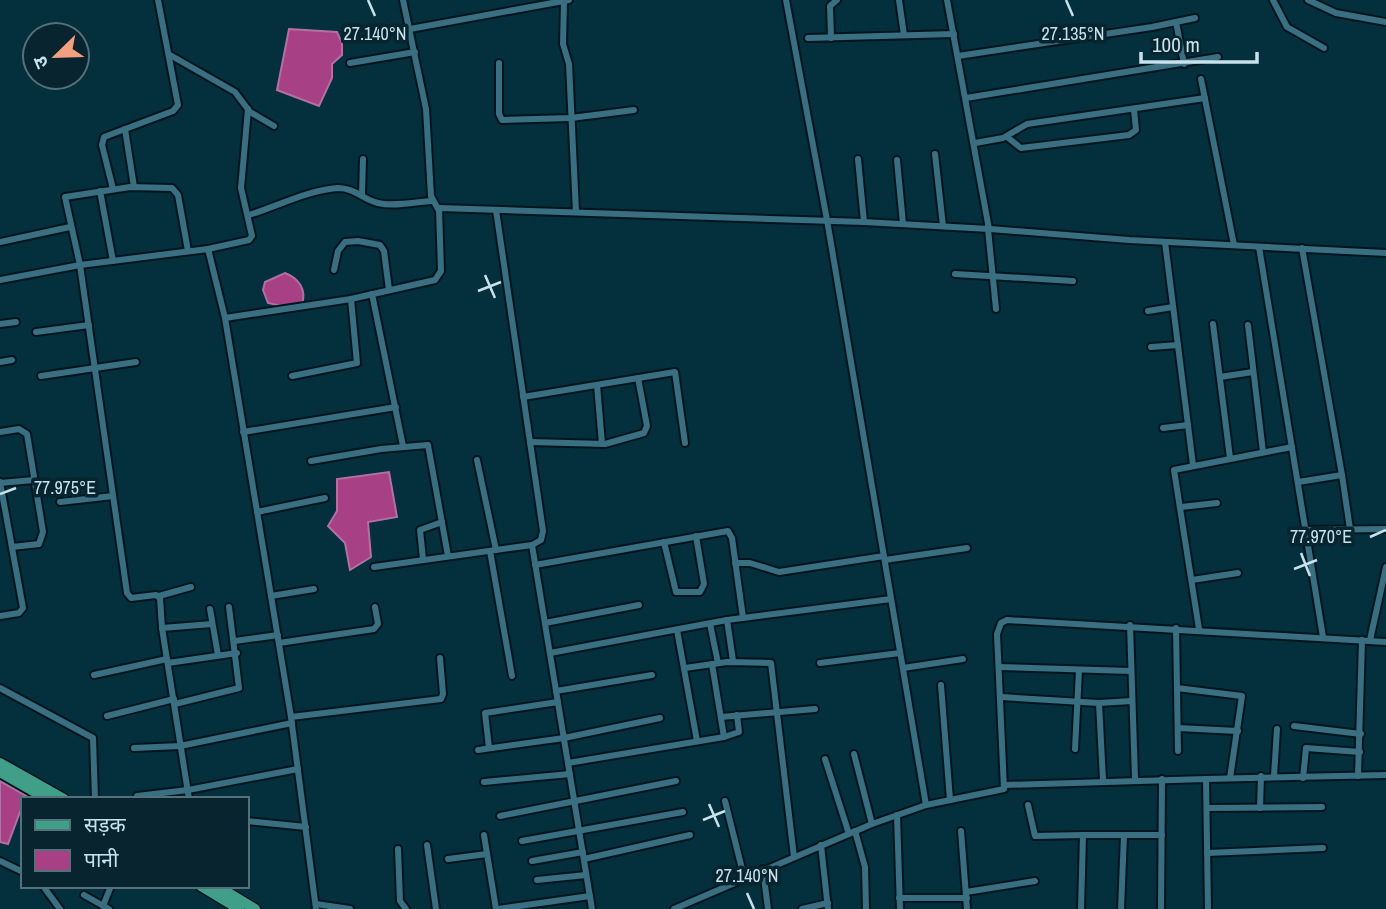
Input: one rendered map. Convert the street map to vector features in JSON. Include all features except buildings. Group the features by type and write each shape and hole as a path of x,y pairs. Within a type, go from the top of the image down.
{"main road":[{"path":"0,763 60,797"},
{"path":"0,772 44,797"},
{"path":"218,890 239,909"},
{"path":"218,890 256,909"}],"street":[{"path":"113,189 102,140 176,109 178,99 158,0"},
{"path":"225,318 351,299 438,278 441,271 438,209 432,201 426,109 403,0"},
{"path":"410,29 566,0 563,44 569,64 576,212"},
{"path":"786,0 827,220 926,805"},
{"path":"831,38 830,6 837,0"},
{"path":"899,0 904,35"},
{"path":"947,0 989,229 996,309"},
{"path":"1273,0 1287,27 1324,48"},
{"path":"1308,0 1336,13 1386,22"},
{"path":"958,56 1195,18"},
{"path":"1176,22 1184,64"},
{"path":"808,38 954,34"},
{"path":"350,63 415,52"},
{"path":"170,55 235,92 248,109 274,126"},
{"path":"966,98 1218,57"},
{"path":"499,63 499,114 502,120 571,118 634,110"},
{"path":"1201,79 1234,245"},
{"path":"975,143 1007,137 1022,125 1205,98"},
{"path":"0,280 79,265 208,249 249,240 253,231 240,188 248,109"},
{"path":"1007,137 1021,148 1129,135 1136,130 1134,110"},
{"path":"125,129 134,187"},
{"path":"934,154 943,226"},
{"path":"362,194 363,159"},
{"path":"858,159 864,222"},
{"path":"897,160 903,224"},
{"path":"188,251 175,189 134,187 65,197 89,325 128,597 159,596 191,587"},
{"path":"249,215 316,192 338,188 362,194 371,201 387,204 432,201"},
{"path":"100,191 113,261"},
{"path":"438,209 827,220 1386,253"},
{"path":"374,567 532,545 541,540 543,531 496,210"},
{"path":"0,242 70,227"},
{"path":"334,270 338,251 345,242 358,241 380,245 384,251 389,290"},
{"path":"1165,242 1193,465"},
{"path":"1259,247 1323,637"},
{"path":"1302,248 1350,529"},
{"path":"208,249 225,318 278,635 316,907 350,909"},
{"path":"955,274 1073,281"},
{"path":"372,294 403,446"},
{"path":"292,376 357,363 351,299"},
{"path":"1148,311 1173,307"},
{"path":"0,324 16,322"},
{"path":"1213,324 1230,458"},
{"path":"36,332 89,325"},
{"path":"1248,325 1263,452"},
{"path":"1151,347 1178,345"},
{"path":"0,362 12,360"},
{"path":"41,376 136,362"},
{"path":"1220,377 1253,372"},
{"path":"523,397 676,374 685,443"},
{"path":"530,442 602,444 646,432 638,378"},
{"path":"597,384 602,444"},
{"path":"243,432 396,407"},
{"path":"1163,428 1188,425"},
{"path":"0,432 19,429 27,434 42,541 32,547 12,547"},
{"path":"312,461 425,443 431,448 448,556"},
{"path":"1199,629 1174,470 1292,447"},
{"path":"477,460 512,676"},
{"path":"1298,482 1342,475"},
{"path":"0,616 19,613 23,608 0,483 34,480"},
{"path":"60,502 113,496"},
{"path":"257,512 325,498"},
{"path":"1181,507 1217,503"},
{"path":"424,559 420,530 442,522"},
{"path":"1305,530 1386,529"},
{"path":"535,565 728,531 743,618"},
{"path":"664,542 676,592 700,592 704,584 696,536"},
{"path":"532,545 592,909"},
{"path":"735,563 750,562 779,572 967,548"},
{"path":"1359,776 1366,640 1386,567"},
{"path":"1192,580 1238,573"},
{"path":"271,596 314,589"},
{"path":"159,596 189,797"},
{"path":"550,653 727,620 891,599"},
{"path":"545,623 639,605"},
{"path":"107,716 239,688 237,653 229,607"},
{"path":"279,643 374,629 378,624 375,607"},
{"path":"210,609 218,655"},
{"path":"727,620 733,661"},
{"path":"1006,785 997,634 1001,623 1007,620 1199,629 1386,642"},
{"path":"162,628 212,624"},
{"path":"710,624 724,737"},
{"path":"1130,625 1135,779"},
{"path":"1176,628 1178,751"},
{"path":"677,630 697,741"},
{"path":"235,641 278,635"},
{"path":"94,675 168,661 237,653"},
{"path":"820,663 900,653"},
{"path":"134,748 180,746 291,720 440,699 443,694 440,658"},
{"path":"903,668 963,659"},
{"path":"685,668 733,661 771,663 794,857"},
{"path":"999,667 1131,671"},
{"path":"1075,749 1079,670"},
{"path":"556,691 652,675"},
{"path":"941,685 950,800"},
{"path":"0,688 93,738 95,797"},
{"path":"1177,688 1239,694 1243,699 1230,778"},
{"path":"1000,697 1132,701"},
{"path":"489,748 485,713 558,702"},
{"path":"1099,702 1103,780"},
{"path":"721,717 777,710 815,709"},
{"path":"568,764 724,737 739,732 737,715"},
{"path":"478,750 564,738 660,719"},
{"path":"1294,726 1361,734"},
{"path":"1178,728 1238,731"},
{"path":"1274,776 1277,729"},
{"path":"1303,778 1306,748 1360,752"},
{"path":"854,754 873,824"},
{"path":"825,759 864,867 866,909"},
{"path":"137,796 188,790 298,769"},
{"path":"484,782 570,774"},
{"path":"674,909 744,877 897,815 926,805 999,792 1006,785 1135,779 1386,775"},
{"path":"1260,808 1261,776"},
{"path":"1161,909 1162,779"},
{"path":"1206,779 1208,909"},
{"path":"500,816 676,780"},
{"path":"725,801 744,877"},
{"path":"1028,804 1035,836 1162,835"},
{"path":"1207,808 1322,807"},
{"path":"522,841 579,833 683,812"},
{"path":"897,815 900,909"},
{"path":"248,821 306,827"},
{"path":"961,831 967,909"},
{"path":"484,835 497,909 590,896"},
{"path":"532,860 583,855 690,835"},
{"path":"1082,909 1083,835"},
{"path":"1121,909 1124,835"},
{"path":"427,845 436,909"},
{"path":"802,909 828,906 821,845"},
{"path":"1207,853 1323,848"},
{"path":"398,849 400,901 406,909"},
{"path":"448,859 487,854"},
{"path":"0,861 21,871"},
{"path":"763,869 768,909"},
{"path":"537,880 586,875"},
{"path":"900,898 967,895 1035,881"},
{"path":"44,888 60,909"},
{"path":"84,895 106,908 111,888"}],"water":[{"path":"289,29 337,32 342,43 342,55 332,64 332,78 319,106 277,90"},
{"path":"285,273 300,285 302,304 286,307 268,303 263,290 265,282"},
{"path":"389,472 397,517 368,522 371,557 350,570 345,543 328,526 337,511 337,479"},
{"path":"0,781 26,796 21,797 21,809 8,844 0,842"}]}
